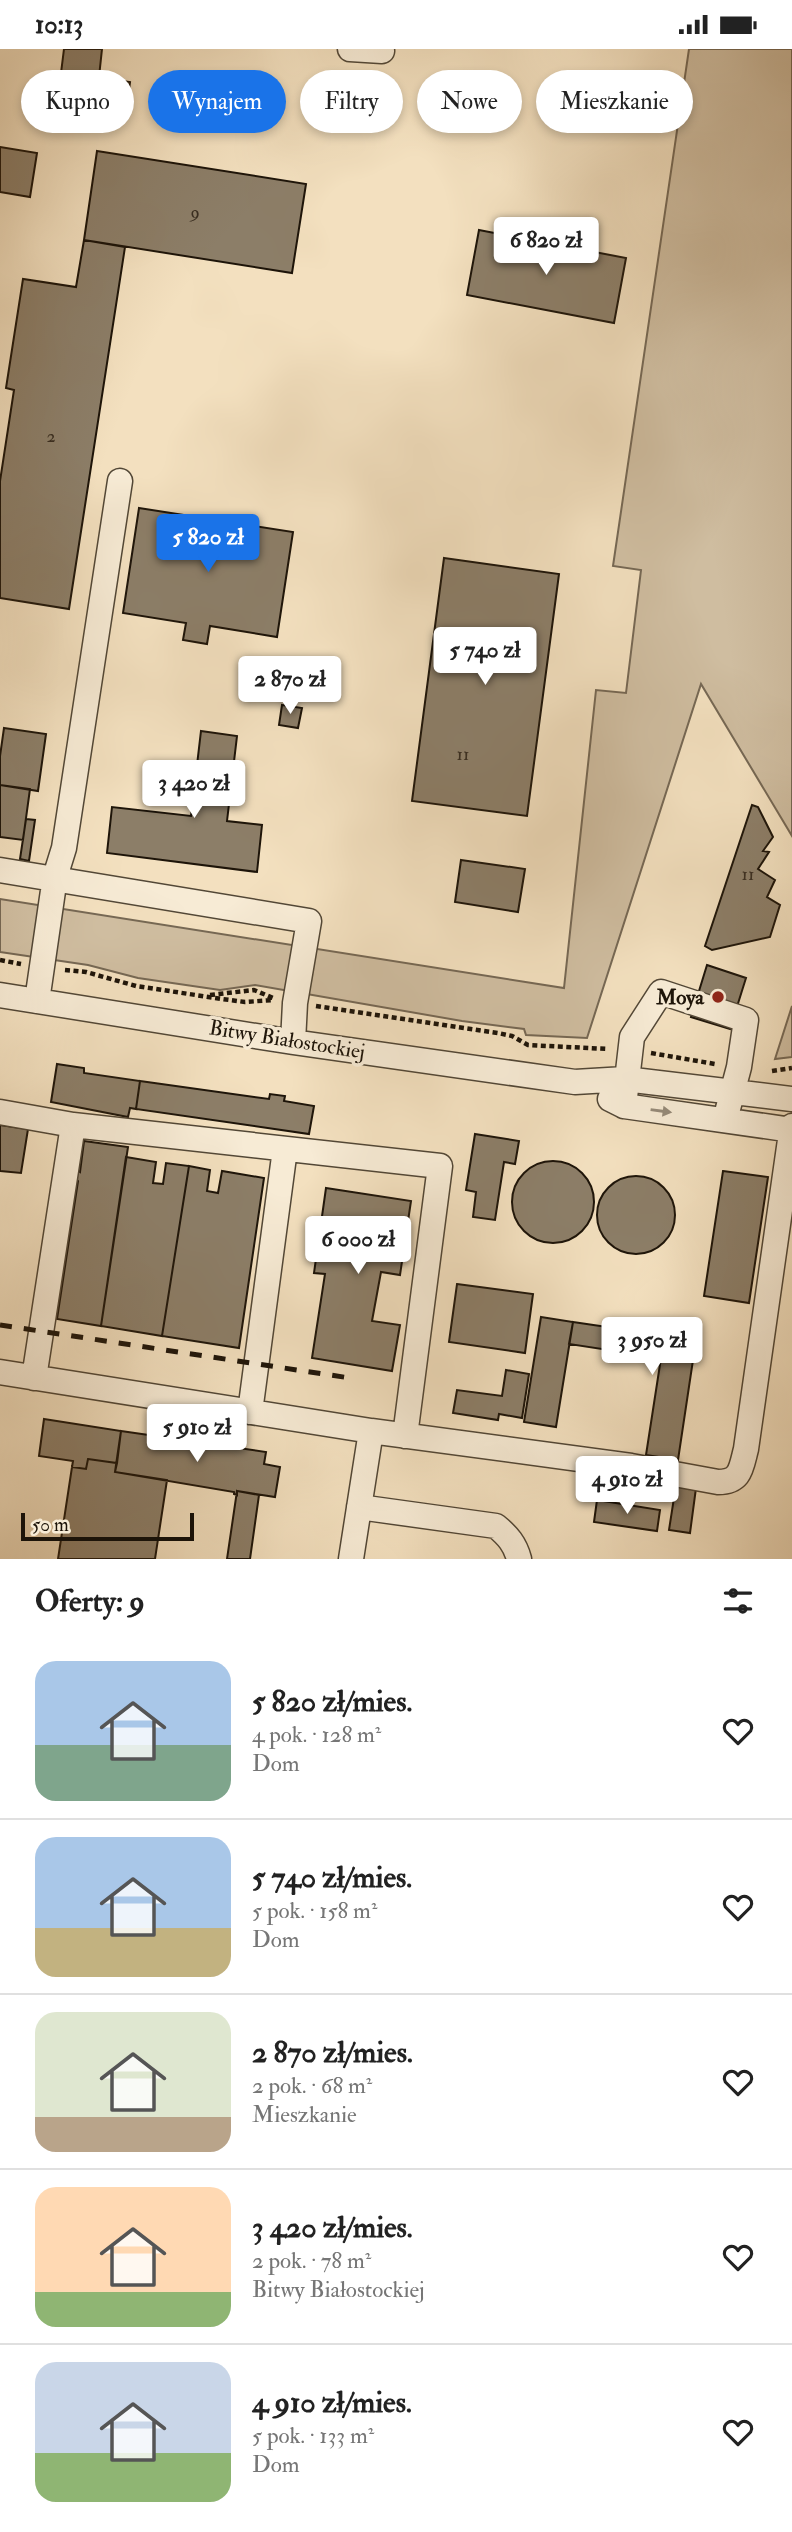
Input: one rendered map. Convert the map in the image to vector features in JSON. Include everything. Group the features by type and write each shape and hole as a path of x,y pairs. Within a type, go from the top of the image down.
{"street":[{"path":"350,49 382,51"},
{"path":"37,1001 55,877 64,848 120,481"},
{"path":"0,870 309,921 286,1001 293,1042"},
{"path":"624,1106 625,1079 632,1037 662,992 746,1020 739,1067 725,1120"},
{"name":"Bitwy Białostockiej","path":"0,995 293,1042 575,1082 625,1079 792,1099"},
{"name":"Bitwy Białostockiej","path":"575,1082 624,1106 792,1129"},
{"path":"0,1112 73,1125 440,1166 405,1436"},
{"path":"33,1378 73,1125"},
{"path":"0,1372 371,1431 729,1482 738,1475 746,1449 792,1129"},
{"path":"250,1412 285,1149"},
{"path":"351,1559 371,1431"},
{"path":"359,1507 496,1526 508,1535 516,1547 519,1559"}],"path":[{"path":"0,960 86,972 136,986 246,1002 286,1001 498,1033 512,1036 528,1045 630,1050 765,1071 792,1068"},
{"path":"206,996 254,990 286,1001"}],"shaded area":[{"path":"689,49 792,49 792,836 701,684 587,1038 526,1035 524,1029 462,1021 255,985 220,990 138,978 88,965 0,952 0,899 564,988 596,690 626,693 641,570 613,566 677,133 693,133 693,70 686,70"},
{"path":"792,1006 792,1057 775,1059"}],"building":[{"path":"64,49 102,49 100,70 61,70"},
{"path":"0,147 37,153 30,197 0,192"},
{"path":"97,151 306,184 292,273 84,240"},
{"path":"479,230 626,258 614,323 467,295"},
{"path":"84,240 125,247 69,609 0,598 0,481 14,390 6,388 23,279 76,287"},
{"path":"139,508 293,532 277,637 210,626 207,644 183,640 186,623 123,613"},
{"path":"444,558 559,574 527,816 412,801"},
{"path":"282,705 302,708 298,728 279,725"},
{"path":"4,728 46,734 38,791 0,785"},
{"path":"201,731 237,736 227,821 262,825 257,872 107,853 112,807 191,816"},
{"path":"0,785 30,789 23,840 0,837"},
{"path":"752,805 758,807 773,837 763,851 769,852 758,869 775,880 767,897 780,905 770,937 712,950 705,946"},
{"path":"26,819 35,820 29,861 20,859"},
{"path":"461,860 525,869 518,912 455,902"},
{"name":"Moya","path":"707,965 746,978 730,1029 691,1017"},
{"path":"57,1064 84,1068 84,1073 140,1081 136,1109 130,1108 128,1117 51,1102"},
{"path":"140,1081 269,1099 270,1094 285,1096 284,1101 314,1106 309,1134 136,1109"},
{"path":"0,1125 28,1129 21,1173 0,1171"},
{"path":"475,1134 519,1141 515,1164 504,1162 495,1220 473,1217 476,1192 466,1190"},
{"path":"84,1141 128,1147 101,1326 57,1319 78,1181 72,1175 77,1170 80,1172"},
{"path":"126,1157 156,1162 153,1183 163,1184 166,1163 189,1166 162,1336 101,1326"},
{"path":"545,1161 561,1161 576,1168 587,1179 594,1194 591,1218 582,1231 561,1243 545,1243 530,1236 519,1225 512,1210 512,1194 519,1179 530,1168"},
{"path":"189,1166 210,1170 207,1191 218,1193 222,1171 264,1178 239,1348 162,1336"},
{"path":"723,1171 768,1177 749,1303 704,1296"},
{"path":"636,1176 651,1179 668,1193 675,1215 672,1230 658,1247 636,1254 621,1251 604,1237 597,1215 600,1200 614,1183"},
{"path":"326,1188 411,1201 400,1275 381,1272 372,1321 400,1325 392,1371 312,1358 325,1274 314,1273"},
{"path":"457,1284 533,1294 525,1353 449,1342"},
{"path":"541,1317 573,1322 556,1427 524,1422"},
{"path":"573,1322 696,1340 678,1460 646,1455 661,1358 569,1344"},
{"path":"506,1370 529,1374 522,1418 499,1414 498,1420 453,1413 457,1390 502,1396"},
{"path":"44,1419 121,1431 117,1463 88,1459 86,1469 72,1467 73,1461 39,1456"},
{"path":"121,1431 266,1452 264,1464 280,1467 275,1497 237,1491 237,1495 234,1492 115,1472"},
{"path":"88,1459 117,1463 115,1472 167,1480 155,1559 58,1559 72,1467 86,1469"},
{"path":"676,1485 696,1488 690,1533 669,1530"},
{"path":"237,1491 259,1495 250,1559 227,1559"},
{"path":"597,1500 660,1510 657,1531 594,1522"}],"railway":[{"path":"0,1325 350,1378"}],"place":[{"name":"Moya","path":"718,997"}]}
